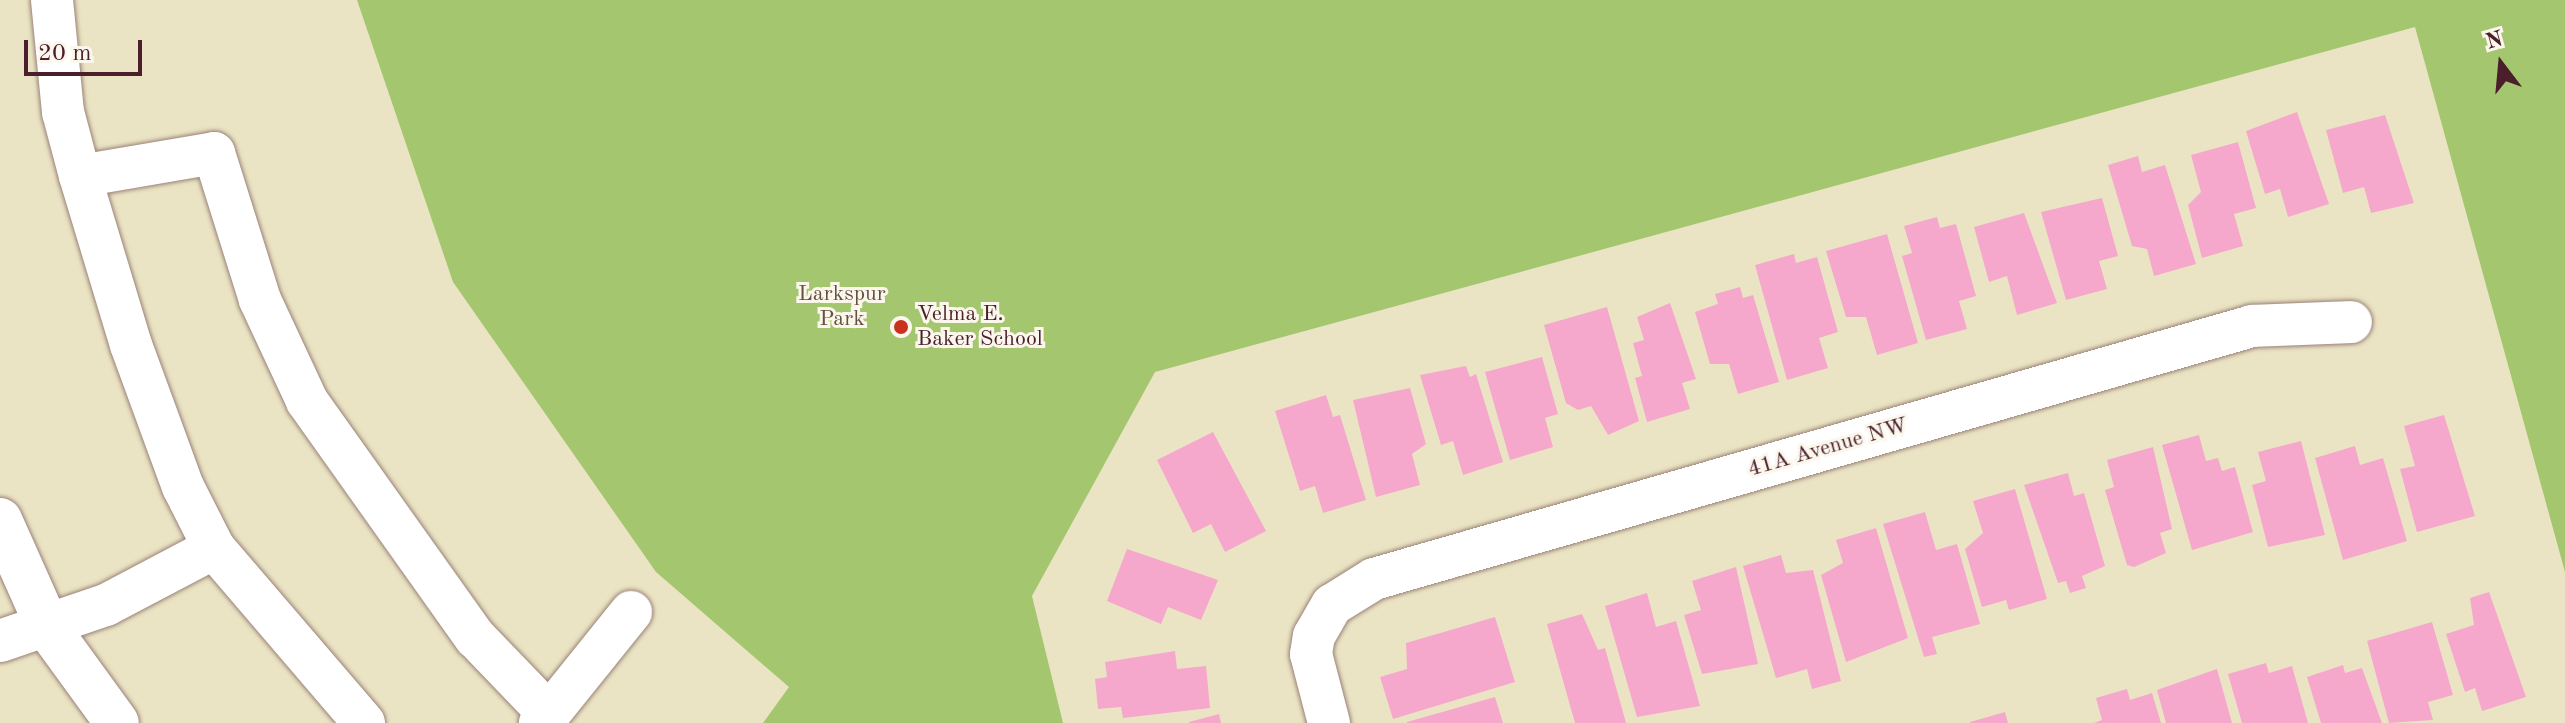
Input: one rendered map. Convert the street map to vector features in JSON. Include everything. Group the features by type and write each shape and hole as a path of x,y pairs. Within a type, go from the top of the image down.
{"street":[{"path":"52,0 63,112 80,176 141,373 214,548 364,723"},
{"path":"80,176 214,153 260,300 307,401 475,637 545,718 631,612"},
{"name":"41A Avenue NW","path":"1329,723 1311,654 1321,620 1374,579 2252,326 2351,322"},
{"path":"0,520 48,628 117,723"},
{"path":"0,641 48,628 214,548"}],"green space":[{"name":"Larkspur Park","path":"357,0 2565,0 2565,572 2415,27 1155,372 1032,596 1063,723 763,723 789,687 656,572 453,282"}],"building":[{"path":"2297,112 2329,204 2288,217 2280,189 2265,194 2246,131"},
{"path":"2385,115 2414,203 2371,213 2364,187 2343,193 2326,130"},
{"path":"2238,142 2256,208 2234,214 2243,246 2202,258 2188,205 2201,192 2191,155"},
{"path":"2138,156 2142,172 2165,165 2196,264 2154,276 2147,249 2132,246 2108,165"},
{"path":"2102,198 2118,256 2099,261 2107,289 2066,300 2041,212"},
{"path":"2024,213 2057,303 2017,315 2007,276 1989,282 1974,227"},
{"path":"1937,217 1940,228 1956,224 1976,296 1959,301 1967,329 1926,340 1902,256 1912,253 1904,226"},
{"path":"1887,234 1918,343 1877,355 1866,317 1846,317 1826,251"},
{"path":"1794,254 1796,263 1817,257 1838,332 1819,338 1828,368 1787,380 1755,265"},
{"path":"1740,287 1743,298 1753,295 1779,382 1738,394 1729,364 1710,364 1695,312 1718,304 1715,294"},
{"path":"1670,303 1696,379 1682,383 1690,409 1647,422 1635,378 1642,376 1633,343 1644,340 1637,317"},
{"path":"1607,307 1639,421 1608,435 1591,406 1578,410 1566,403 1544,325"},
{"path":"1542,357 1558,414 1545,418 1553,447 1510,460 1485,372"},
{"path":"1466,366 1470,377 1476,374 1503,462 1463,475 1453,441 1441,445 1420,375"},
{"path":"1410,388 1426,444 1412,454 1420,485 1376,497 1353,400"},
{"path":"1326,395 1333,417 1340,415 1366,500 1323,513 1315,486 1300,491 1275,411"},
{"path":"2444,415 2475,516 2417,532 2400,469 2415,466 2404,426"},
{"path":"1213,432 1266,531 1225,552 1211,524 1193,533 1157,460"},
{"path":"2199,435 2206,461 2218,458 2222,471 2235,467 2253,532 2192,550 2162,445"},
{"path":"2301,441 2325,535 2268,547 2252,485 2266,481 2258,452"},
{"path":"2355,446 2360,465 2383,458 2407,541 2343,560 2315,458"},
{"path":"2153,447 2172,529 2160,533 2166,553 2134,567 2127,565 2105,490 2114,487 2107,460"},
{"path":"2068,473 2074,496 2084,493 2105,566 2082,576 2086,588 2070,593 2066,581 2058,583 2024,485"},
{"path":"2015,489 2047,599 2009,610 2006,600 1982,607 1965,549 1983,533 1973,501"},
{"path":"1925,512 1936,550 1957,544 1980,624 1932,637 1937,654 1924,657 1883,524"},
{"path":"1876,528 1908,638 1846,662 1821,575 1843,563 1836,540"},
{"path":"1127,549 1218,580 1201,620 1168,607 1161,624 1107,601"},
{"path":"1781,555 1786,573 1813,570 1841,681 1812,689 1807,669 1776,678 1743,566"},
{"path":"1736,567 1758,664 1702,674 1684,615 1701,610 1692,581"},
{"path":"2489,592 2526,697 2482,711 2475,688 2465,692 2446,634 2474,625 2470,598"},
{"path":"1647,593 1656,627 1676,621 1700,706 1637,717 1605,606"},
{"path":"1582,614 1598,650 1605,648 1626,723 1575,723 1547,624"},
{"path":"1495,617 1515,682 1393,719 1380,677 1407,669 1406,643"},
{"path":"2432,622 2453,695 2428,702 2433,720 2389,723 2367,641"},
{"path":"1175,651 1177,669 1206,666 1210,708 1123,718 1121,707 1098,709 1095,679 1107,677 1105,662"},
{"path":"2266,663 2269,673 2292,666 2308,723 2242,723 2228,674"},
{"path":"2343,665 2345,673 2362,668 2382,723 2321,723 2307,677"},
{"path":"2217,669 2232,723 2166,723 2157,690"},
{"path":"2127,689 2130,700 2152,693 2161,723 2094,723 2102,720 2096,698"},
{"path":"1495,697 1503,723 1407,723 1407,722"},
{"path":"2005,712 2008,723 1970,723 1970,722"},
{"path":"1219,714 1221,723 1189,723 1189,722"}],"place":[{"name":"Velma E. Baker School","path":"901,327"}]}
